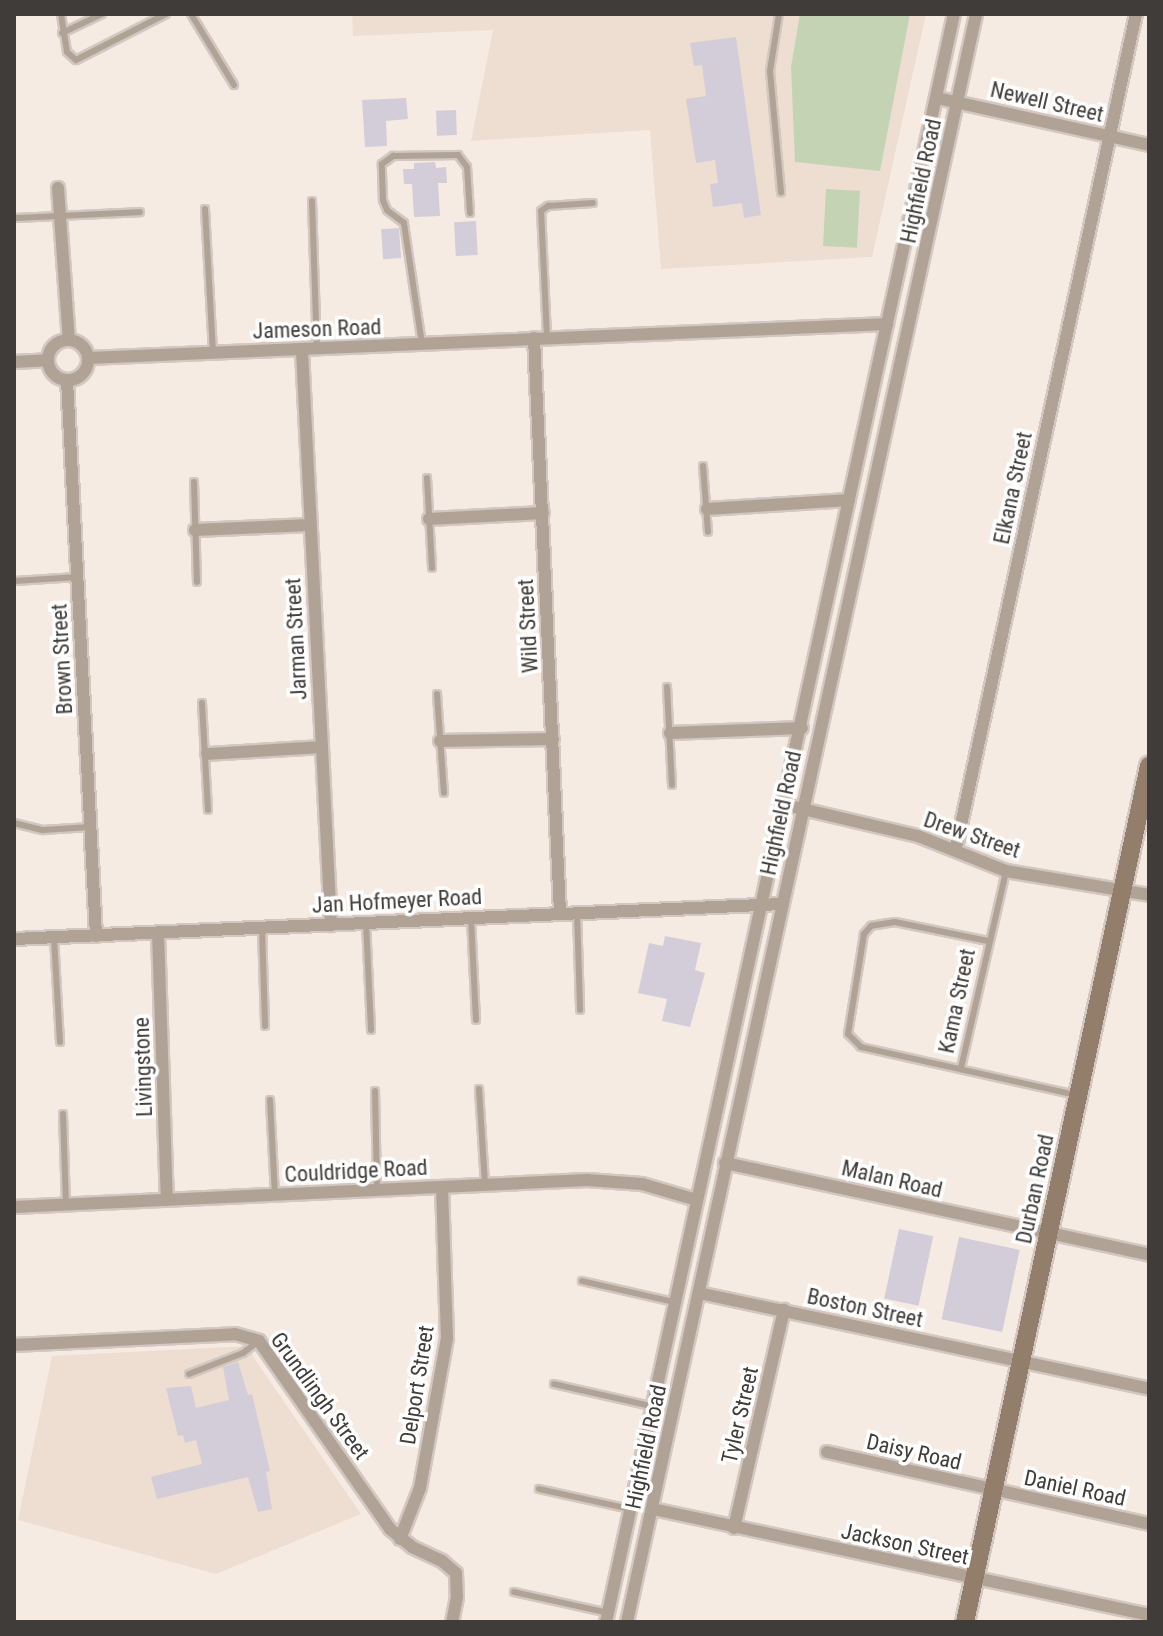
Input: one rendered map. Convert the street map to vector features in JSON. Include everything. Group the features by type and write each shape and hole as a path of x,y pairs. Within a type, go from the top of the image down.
{"street":[{"name":"Highfield Road","path":"607,1617 760,904 802,728 954,14"},
{"name":"Highfield Road","path":"627,1622 976,14"},
{"name":"Elkana Street","path":"956,848 1136,14"},
{"name":"Newell Street","path":"937,98 1149,145"},
{"path":"58,188 69,340"},
{"name":"Jameson Road","path":"88,358 887,324"},
{"name":"Wild Street","path":"541,338 543,513 560,913"},
{"path":"69,340 80,343 88,358 85,371 67,380 52,372 48,360 57,343 69,340"},
{"name":"Jarman Street","path":"302,351 331,925"},
{"path":"14,362 48,360"},
{"name":"Brown Street","path":"67,380 96,936"},
{"path":"707,509 849,500"},
{"path":"429,519 543,513"},
{"path":"195,530 310,525"},
{"path":"670,733 802,728"},
{"path":"440,741 553,739"},
{"path":"207,754 321,747"},
{"name":"Durban Road","path":"965,1622 1149,766"},
{"name":"Drew Street","path":"783,805 956,848 1006,871 1149,895"},
{"name":"Jan Hofmeyer Road","path":"14,939 782,904"},
{"name":"Livingstone","path":"158,933 167,1200"},
{"name":"Malan Road","path":"725,1163 1149,1255"},
{"name":"Couldridge Road","path":"14,1207 603,1180 642,1184 697,1200"},
{"name":"Delport Street","path":"400,1539 420,1488 446,1350 449,1311 442,1187"},
{"name":"Boston Street","path":"699,1293 1149,1389"},
{"name":"Tyler Street","path":"734,1528 784,1310"},
{"name":"Grundlingh Street","path":"14,1345 235,1334 259,1341 400,1539 442,1561 456,1573 457,1597 452,1622"},
{"name":"Daisy Road","path":"827,1452 992,1490"},
{"name":"Daniel Road","path":"992,1490 1149,1524"},
{"name":"Jackson Street","path":"653,1509 1149,1615"}],"lane":[{"path":"61,14 62,33 72,58 87,56 166,14"},
{"path":"62,33 102,14"},
{"path":"191,14 234,85"},
{"path":"779,14 770,71 781,193"},
{"path":"422,344 404,223 387,210 383,200 382,164 393,156 458,155 467,167 470,213"},
{"path":"312,201 317,350"},
{"path":"541,338 541,211 548,206 593,203"},
{"path":"205,209 213,353"},
{"path":"14,218 140,212"},
{"path":"703,466 708,532"},
{"path":"427,478 432,568"},
{"path":"194,482 197,582"},
{"path":"14,581 78,577"},
{"path":"667,687 672,785"},
{"path":"437,694 444,793"},
{"path":"202,703 208,810"},
{"path":"14,823 43,830 90,827"},
{"name":"Kama Street","path":"961,1068 1006,871"},
{"path":"577,912 580,1010"},
{"path":"471,918 476,1020"},
{"name":"Kama Street","path":"988,941 889,921 876,923 864,934 846,1028 851,1040 861,1047 1080,1096"},
{"path":"366,923 371,1030"},
{"path":"262,928 265,1026"},
{"path":"54,938 60,1042"},
{"path":"479,1089 485,1185"},
{"path":"375,1091 377,1190"},
{"path":"270,1100 275,1196"},
{"path":"63,1114 66,1205"},
{"path":"582,1281 674,1302"},
{"path":"189,1374 243,1353 259,1341"},
{"path":"554,1384 651,1406"},
{"path":"539,1489 630,1509"},
{"path":"514,1592 607,1617"}],"shaded area":[{"path":"352,14 926,14 872,257 661,269 650,130 471,141 493,30 353,36"},
{"path":"246,1346 361,1514 216,1574 18,1520 52,1356"}],"green space":[{"path":"800,14 910,14 880,171 795,162 791,67"},
{"path":"826,189 860,191 857,248 823,246"}],"building":[{"path":"736,37 761,215 744,218 742,203 713,207 710,184 718,183 715,160 696,163 686,99 706,96 702,65 694,66 690,43"},
{"path":"406,98 408,119 386,121 387,146 365,147 362,100"},
{"path":"456,110 457,135 437,136 436,111"},
{"path":"435,162 436,168 446,167 447,183 438,183 440,216 414,217 412,184 404,184 403,169 414,169 414,163"},
{"path":"476,221 478,255 456,256 454,222"},
{"path":"399,228 401,258 383,259 381,229"},
{"path":"665,936 701,943 695,970 705,973 690,1027 662,1021 667,999 638,993 649,943 663,946"},
{"path":"899,1229 933,1236 918,1306 884,1298"},
{"path":"959,1237 1020,1250 1002,1332 942,1319"},
{"path":"238,1362 248,1395 252,1394 270,1471 266,1472 272,1509 258,1512 248,1477 157,1499 151,1477 202,1464 196,1440 185,1443 183,1435 178,1436 166,1388 191,1386 196,1408 229,1400 223,1367"}]}
